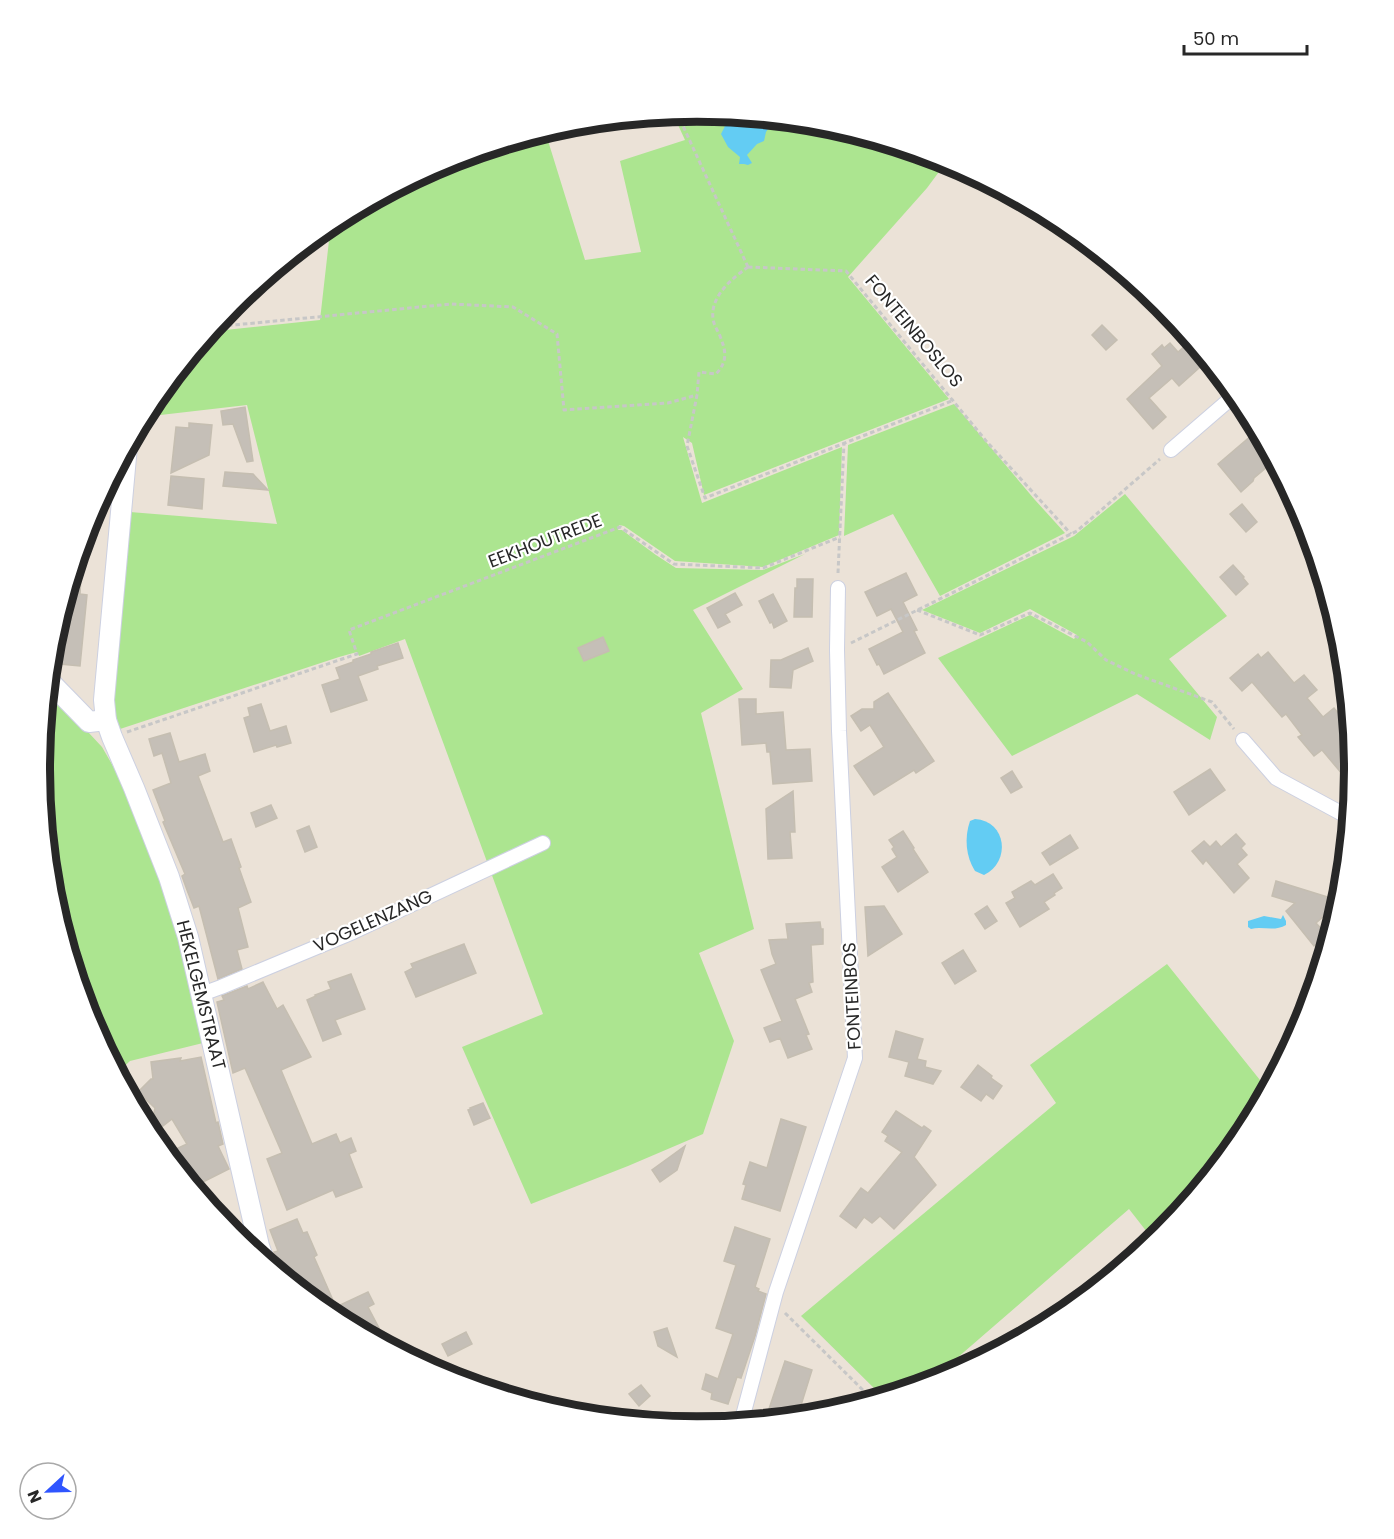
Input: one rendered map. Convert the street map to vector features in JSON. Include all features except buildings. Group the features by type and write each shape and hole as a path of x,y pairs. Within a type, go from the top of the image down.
{"street":[{"path":"1171,450 1228,400"},
{"name":"HEKELGEMSTRAAT","path":"125,466 104,700 109,728 169,877 188,937 259,1246"},
{"name":"FONTEINBOS","path":"742,1416 774,1301 855,1058 839,731 838,588"},
{"path":"55,687 89,722 109,728"},
{"path":"1243,740 1276,778 1343,814"},
{"name":"VOGELENZANG","path":"202,994 362,927 543,843"}],"path":[{"path":"226,326 451,304 513,307 557,334 564,410 668,404 697,395 699,372 716,374 726,360 720,335 714,324 713,310 716,300 734,276 748,267 681,122"},
{"name":"FONTEINBOSLOS","path":"697,395 687,446 705,498 954,400 846,271 748,267"},
{"path":"954,400 987,442 1071,534"},
{"path":"838,588 844,443"},
{"path":"837,650 1077,531 1171,450"},
{"name":"EEKHOUTREDE","path":"109,728 357,654 349,630 620,527 674,564 763,568 840,537"},
{"path":"917,610 980,635 1030,613 1087,642 1106,660 1135,674 1212,702 1243,740"},
{"path":"774,1301 867,1394"}],"green space":[{"path":"677,122 739,123 823,134 905,156 941,169 848,277 949,399 704,495 692,443 683,437 702,503 842,447 839,535 763,567 675,561 624,526 619,525 618,530 622,530 676,568 763,570 805,554 693,610 743,689 701,713 754,929 699,953 734,1041 703,1134 531,1204 462,1047 543,1014 405,639 359,656 357,652 339,657 117,730 113,677 130,512 277,524 247,405 155,416 183,375 225,327 225,330 320,320 329,237 337,231 373,209 449,171 489,156 548,140 585,260 641,252 620,161 685,140"},
{"path":"954,404 1065,533 940,596 893,514 844,536 848,445"},
{"path":"1125,494 1227,616 1169,659 1217,717 1210,740 1137,694 1012,756 938,658 1030,615 1074,639 1077,635 1030,609 980,633 922,610 1074,536"},
{"path":"54,696 102,747 117,773 147,843 169,906 203,1043 130,1061 122,1068 99,1017 84,978 62,896 51,812 51,727"},
{"path":"1167,964 1263,1084 1211,1164 1148,1233 1129,1209 946,1368 877,1391 801,1316 1056,1103 1030,1065"}],"water":[{"path":"726,124 770,127 764,141 757,144 747,155 752,163 739,164 740,157 728,147 721,134"},
{"path":"975,819 986,821 994,827 1002,843 998,861 993,869 984,875 975,871 968,854 968,827 970,821"},
{"path":"1283,915 1286,925 1282,927 1251,929 1248,927 1248,921 1264,916 1281,919"}]}
